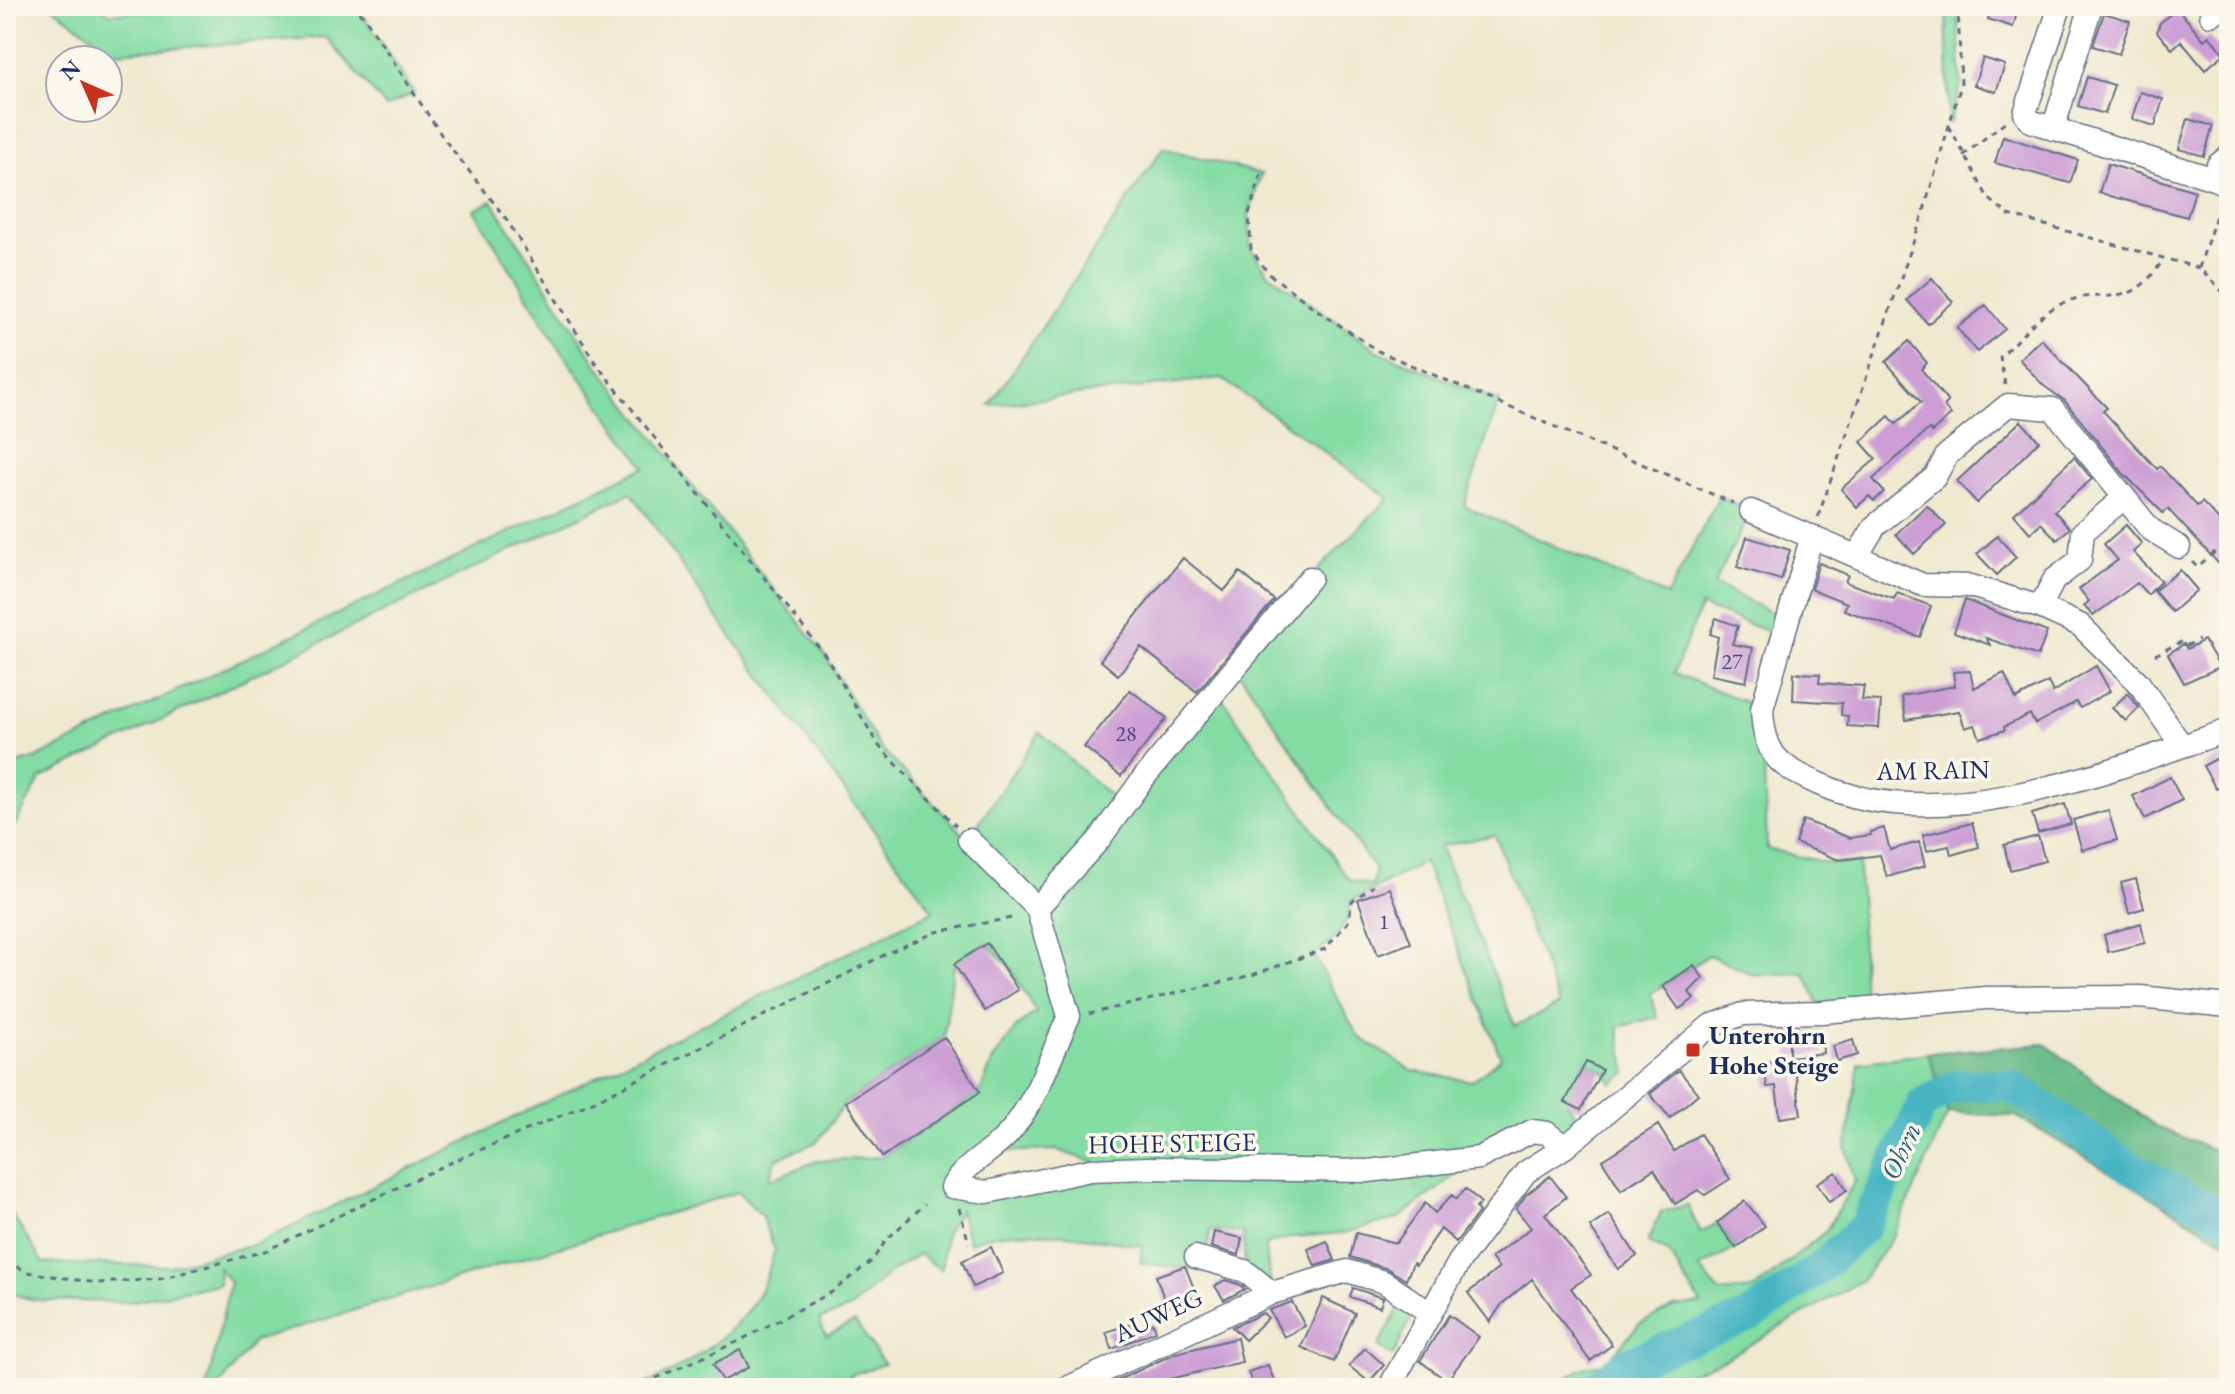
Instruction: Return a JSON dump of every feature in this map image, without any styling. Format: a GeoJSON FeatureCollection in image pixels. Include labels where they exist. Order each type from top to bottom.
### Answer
{"type":"FeatureCollection","features":[{"type":"Feature","properties":{"kind":"street"},"geometry":{"type":"LineString","coordinates":[[2060,6],[2025,113],[2030,121],[2223,184]]}},
{"type":"Feature","properties":{"kind":"street"},"geometry":{"type":"LineString","coordinates":[[2053,129],[2091,6]]}},
{"type":"Feature","properties":{"kind":"street"},"geometry":{"type":"LineString","coordinates":[[2223,184],[2218,165],[2229,156]]}},
{"type":"Feature","properties":{"kind":"street"},"geometry":{"type":"LineString","coordinates":[[1858,554],[1875,526],[1935,477],[1947,455],[2008,405],[2053,409],[2150,529],[2179,547]]}},
{"type":"Feature","properties":{"kind":"street"},"geometry":{"type":"LineString","coordinates":[[2040,607],[2054,580],[2080,560],[2083,532],[2124,498]]}},
{"type":"Feature","properties":{"kind":"street"},"geometry":{"type":"LineString","coordinates":[[1751,511],[1858,554],[1923,585],[1971,586],[2040,607],[2080,625],[2138,682],[2182,746]]}},
{"type":"Feature","properties":{"kind":"street","name":"AM RAIN"},"geometry":{"type":"LineString","coordinates":[[1812,536],[1762,709],[1763,733],[1771,753],[1788,770],[1849,798],[1907,804],[1983,800],[2103,774],[2229,730]]}},
{"type":"Feature","properties":{"kind":"street"},"geometry":{"type":"LineString","coordinates":[[1037,908],[1098,841],[1142,780],[1310,578]]}},
{"type":"Feature","properties":{"kind":"street"},"geometry":{"type":"LineString","coordinates":[[952,1187],[958,1176],[1008,1135],[1032,1102],[1069,1016],[1037,908],[969,840]]}},
{"type":"Feature","properties":{"kind":"street"},"geometry":{"type":"LineString","coordinates":[[1389,1388],[1459,1262],[1507,1193],[1526,1172],[1565,1147],[1710,1026],[1743,1014],[1822,1012],[1986,998],[2139,997],[2229,1006]]}},
{"type":"Feature","properties":{"kind":"street","name":"HOHE STEIGE"},"geometry":{"type":"LineString","coordinates":[[952,1187],[987,1192],[1090,1170],[1368,1171],[1479,1158],[1532,1131],[1547,1133],[1565,1147]]}},
{"type":"Feature","properties":{"kind":"street","name":"AUWEG"},"geometry":{"type":"LineString","coordinates":[[1196,1257],[1245,1271],[1272,1293]]}},
{"type":"Feature","properties":{"kind":"street","name":"AUWEG"},"geometry":{"type":"LineString","coordinates":[[1067,1388],[1272,1293],[1347,1271],[1384,1282],[1430,1313]]}},
{"type":"Feature","properties":{"kind":"path"},"geometry":{"type":"LineString","coordinates":[[100,6],[109,13],[306,10],[317,6]]}},
{"type":"Feature","properties":{"kind":"path"},"geometry":{"type":"LineString","coordinates":[[348,6],[363,15],[444,139],[505,217],[595,362],[825,655],[879,746],[969,840]]}},
{"type":"Feature","properties":{"kind":"path"},"geometry":{"type":"LineString","coordinates":[[1812,536],[1922,217],[1961,85],[1958,6]]}},
{"type":"Feature","properties":{"kind":"path"},"geometry":{"type":"LineString","coordinates":[[1963,156],[2013,115],[2025,113]]}},
{"type":"Feature","properties":{"kind":"path"},"geometry":{"type":"LineString","coordinates":[[1949,126],[1988,198],[2009,215],[2199,268],[2224,293],[2229,306]]}},
{"type":"Feature","properties":{"kind":"path"},"geometry":{"type":"LineString","coordinates":[[1261,174],[1249,214],[1251,249],[1268,273],[1317,310],[1378,351],[1751,511]]}},
{"type":"Feature","properties":{"kind":"path"},"geometry":{"type":"LineString","coordinates":[[2199,268],[2223,184]]}},
{"type":"Feature","properties":{"kind":"path"},"geometry":{"type":"LineString","coordinates":[[2008,405],[2000,357],[2032,327],[2058,305],[2079,298],[2113,299],[2136,290],[2154,275],[2163,260]]}},
{"type":"Feature","properties":{"kind":"path"},"geometry":{"type":"LineString","coordinates":[[2179,547],[2197,567],[2229,540]]}},
{"type":"Feature","properties":{"kind":"path"},"geometry":{"type":"LineString","coordinates":[[2155,655],[2183,641],[2188,645],[2199,639]]}},
{"type":"Feature","properties":{"kind":"path"},"geometry":{"type":"LineString","coordinates":[[1069,1016],[1103,1013],[1171,998],[1252,975],[1325,949],[1348,922],[1352,901],[1373,886]]}},
{"type":"Feature","properties":{"kind":"path"},"geometry":{"type":"LineString","coordinates":[[6,1261],[27,1272],[97,1283],[160,1279],[265,1251],[445,1165],[595,1101],[892,951],[936,932],[1008,921],[1037,908]]}},
{"type":"Feature","properties":{"kind":"path"},"geometry":{"type":"LineString","coordinates":[[952,1187],[969,1243]]}},
{"type":"Feature","properties":{"kind":"path"},"geometry":{"type":"LineString","coordinates":[[634,1388],[737,1342],[832,1292],[872,1261],[887,1239],[925,1204]]}},
{"type":"Feature","properties":{"kind":"path"},"geometry":{"type":"LineString","coordinates":[[1717,1377],[1722,1388]]}},
{"type":"Feature","properties":{"kind":"green space"},"geometry":{"type":"Polygon","coordinates":[[[51,6],[100,6],[109,13],[348,6],[363,15],[414,93],[386,107],[326,37],[124,51],[124,44],[103,44],[51,6]]]}},
{"type":"Feature","properties":{"kind":"green space"},"geometry":{"type":"Polygon","coordinates":[[[1946,6],[1958,6],[1961,85],[1949,125],[1946,6]]]}},
{"type":"Feature","properties":{"kind":"green space"},"geometry":{"type":"Polygon","coordinates":[[[1163,148],[1261,174],[1249,214],[1251,249],[1268,273],[1378,351],[1499,401],[1464,506],[1667,596],[1719,497],[1751,511],[1714,584],[1782,618],[1777,635],[1701,606],[1674,673],[1762,709],[1767,849],[1827,863],[1859,863],[1864,1008],[1822,1012],[1805,973],[1754,975],[1709,955],[1650,994],[1658,1017],[1618,1027],[1627,1073],[1612,1083],[1602,1070],[1586,1062],[1566,1102],[1588,1129],[1565,1147],[1547,1133],[1479,1158],[1399,1218],[1344,1233],[1292,1237],[1265,1245],[1272,1293],[1245,1271],[1243,1233],[1210,1230],[1205,1271],[1140,1263],[1143,1246],[1078,1236],[1009,1233],[969,1243],[960,1210],[946,1232],[941,1270],[919,1254],[888,1274],[851,1308],[819,1320],[826,1336],[855,1322],[884,1364],[850,1375],[860,1388],[634,1388],[669,1373],[723,1337],[760,1291],[775,1250],[761,1215],[738,1192],[254,1341],[218,1388],[207,1388],[230,1282],[218,1267],[219,1284],[129,1302],[34,1300],[6,1292],[6,1205],[43,1263],[169,1266],[259,1243],[933,911],[712,610],[631,492],[41,778],[6,841],[6,767],[34,759],[645,467],[557,345],[474,210],[492,201],[595,362],[825,655],[879,746],[968,839],[1040,732],[1104,791],[1124,804],[1217,691],[1349,880],[1373,886],[1375,870],[1236,668],[1310,578],[1389,498],[1221,378],[990,405],[1163,148]],[[1495,835],[1440,846],[1515,1026],[1559,1005],[1495,835]],[[1424,862],[1352,901],[1339,933],[1328,945],[1313,954],[1358,1036],[1412,1071],[1472,1081],[1501,1058],[1424,862]],[[987,943],[954,965],[944,1037],[846,1102],[817,1142],[776,1159],[769,1180],[817,1161],[882,1157],[980,1092],[992,1062],[1017,1027],[1036,1012],[1009,966],[987,943]],[[1057,1150],[985,1152],[952,1186],[1113,1169],[1057,1150]]]}},
{"type":"Feature","properties":{"kind":"green space"},"geometry":{"type":"Polygon","coordinates":[[[2045,1044],[2157,1127],[2229,1156],[2229,1244],[2016,1116],[1948,1113],[1928,1053],[2045,1044]]]}},
{"type":"Feature","properties":{"kind":"green space"},"geometry":{"type":"Polygon","coordinates":[[[1928,1053],[1948,1113],[1893,1237],[1862,1280],[1725,1359],[1652,1388],[1551,1388],[1583,1368],[1607,1362],[1639,1324],[1674,1307],[1701,1304],[1668,1252],[1648,1242],[1661,1212],[1688,1205],[1700,1233],[1717,1223],[1736,1248],[1700,1268],[1719,1292],[1755,1289],[1826,1231],[1855,1181],[1846,1148],[1859,1063],[1928,1053]]]}},
{"type":"Feature","properties":{"kind":"green space"},"geometry":{"type":"Polygon","coordinates":[[[1404,1299],[1417,1306],[1393,1356],[1378,1347],[1404,1299]]]}},
{"type":"Feature","properties":{"kind":"building"},"geometry":{"type":"Polygon","coordinates":[[[1992,6],[2019,6],[2013,27],[1988,19],[1992,6]]]}},
{"type":"Feature","properties":{"kind":"building"},"geometry":{"type":"Polygon","coordinates":[[[2177,8],[2204,40],[2209,36],[2224,54],[2205,70],[2181,41],[2172,49],[2157,32],[2160,23],[2177,8]]]}},
{"type":"Feature","properties":{"kind":"building"},"geometry":{"type":"Polygon","coordinates":[[[2104,13],[2130,21],[2119,54],[2093,46],[2104,13]]]}},
{"type":"Feature","properties":{"kind":"building"},"geometry":{"type":"Polygon","coordinates":[[[1983,58],[2005,65],[1996,92],[1974,85],[1983,58]]]}},
{"type":"Feature","properties":{"kind":"building"},"geometry":{"type":"Polygon","coordinates":[[[2087,77],[2114,85],[2105,114],[2078,106],[2087,77]]]}},
{"type":"Feature","properties":{"kind":"building"},"geometry":{"type":"Polygon","coordinates":[[[2140,92],[2163,99],[2155,126],[2132,119],[2140,92]]]}},
{"type":"Feature","properties":{"kind":"building"},"geometry":{"type":"Polygon","coordinates":[[[2188,119],[2213,126],[2204,156],[2179,149],[2188,119]]]}},
{"type":"Feature","properties":{"kind":"building"},"geometry":{"type":"Polygon","coordinates":[[[2003,136],[2078,160],[2070,183],[1995,163],[2003,136]]]}},
{"type":"Feature","properties":{"kind":"building"},"geometry":{"type":"Polygon","coordinates":[[[2108,164],[2195,191],[2187,217],[2099,193],[2108,164]]]}},
{"type":"Feature","properties":{"kind":"building"},"geometry":{"type":"Polygon","coordinates":[[[1932,278],[1953,302],[1928,324],[1907,300],[1932,278]]]}},
{"type":"Feature","properties":{"kind":"building"},"geometry":{"type":"Polygon","coordinates":[[[1986,305],[2005,329],[1977,352],[1957,328],[1986,305]]]}},
{"type":"Feature","properties":{"kind":"building"},"geometry":{"type":"Polygon","coordinates":[[[2041,339],[2107,408],[2103,411],[2157,469],[2160,466],[2197,506],[2202,502],[2229,531],[2229,575],[2168,509],[2163,513],[2123,473],[2064,400],[2044,386],[2019,359],[2041,339]]]}},
{"type":"Feature","properties":{"kind":"building"},"geometry":{"type":"Polygon","coordinates":[[[1909,341],[1927,363],[1921,369],[1948,402],[1944,406],[1951,415],[1932,432],[1929,429],[1873,479],[1884,492],[1874,501],[1869,496],[1857,507],[1841,489],[1876,459],[1861,442],[1889,416],[1896,424],[1921,402],[1886,362],[1909,341]]]}},
{"type":"Feature","properties":{"kind":"building"},"geometry":{"type":"Polygon","coordinates":[[[2021,421],[2039,441],[1977,503],[1957,481],[2021,421]]]}},
{"type":"Feature","properties":{"kind":"building"},"geometry":{"type":"Polygon","coordinates":[[[2074,457],[2092,479],[2054,511],[2070,528],[2057,540],[2041,523],[2030,533],[2014,514],[2074,457]]]}},
{"type":"Feature","properties":{"kind":"building"},"geometry":{"type":"Polygon","coordinates":[[[1927,505],[1946,525],[1914,554],[1896,534],[1927,505]]]}},
{"type":"Feature","properties":{"kind":"building"},"geometry":{"type":"Polygon","coordinates":[[[2126,525],[2142,544],[2133,552],[2161,581],[2148,595],[2137,583],[2093,616],[2084,606],[2089,601],[2079,589],[2118,560],[2104,544],[2126,525]]]}},
{"type":"Feature","properties":{"kind":"building"},"geometry":{"type":"Polygon","coordinates":[[[1997,536],[2016,557],[1997,575],[1977,554],[1997,536]]]}},
{"type":"Feature","properties":{"kind":"building"},"geometry":{"type":"Polygon","coordinates":[[[1747,537],[1790,550],[1781,580],[1737,567],[1747,537]]]}},
{"type":"Feature","properties":{"kind":"building"},"geometry":{"type":"Polygon","coordinates":[[[1183,558],[1224,591],[1240,572],[1274,600],[1197,692],[1141,647],[1118,675],[1100,660],[1183,558]]]}},
{"type":"Feature","properties":{"kind":"building"},"geometry":{"type":"Polygon","coordinates":[[[1819,563],[1848,575],[1845,582],[1894,599],[1897,593],[1931,606],[1920,637],[1844,610],[1847,603],[1811,589],[1819,563]]]}},
{"type":"Feature","properties":{"kind":"building"},"geometry":{"type":"Polygon","coordinates":[[[2180,570],[2197,590],[2172,612],[2154,591],[2180,570]]]}},
{"type":"Feature","properties":{"kind":"building"},"geometry":{"type":"Polygon","coordinates":[[[1965,600],[2047,632],[2038,656],[1986,638],[1990,645],[1954,632],[1965,600]]]}},
{"type":"Feature","properties":{"kind":"building"},"geometry":{"type":"Polygon","coordinates":[[[1716,618],[1738,626],[1732,644],[1753,648],[1746,682],[1711,675],[1718,637],[1710,634],[1716,618]]]}},
{"type":"Feature","properties":{"kind":"building"},"geometry":{"type":"Polygon","coordinates":[[[2204,640],[2220,667],[2184,683],[2168,654],[2184,644],[2187,649],[2204,640]]]}},
{"type":"Feature","properties":{"kind":"building"},"geometry":{"type":"Polygon","coordinates":[[[2096,666],[2110,691],[2080,708],[2076,702],[2035,724],[2030,714],[2004,727],[2005,730],[1980,738],[1975,725],[1965,728],[1959,711],[1906,720],[1902,696],[1955,686],[1953,672],[1970,671],[1974,688],[2004,673],[2016,699],[2048,682],[2053,692],[2096,666]]]}},
{"type":"Feature","properties":{"kind":"building"},"geometry":{"type":"Polygon","coordinates":[[[1794,673],[1820,674],[1819,683],[1864,686],[1862,700],[1881,701],[1879,728],[1847,726],[1848,716],[1841,715],[1842,703],[1793,700],[1794,673]]]}},
{"type":"Feature","properties":{"kind":"building"},"geometry":{"type":"Polygon","coordinates":[[[1130,690],[1167,718],[1121,776],[1084,747],[1130,690]]]}},
{"type":"Feature","properties":{"kind":"building"},"geometry":{"type":"Polygon","coordinates":[[[2128,693],[2139,708],[2126,721],[2112,708],[2128,693]]]}},
{"type":"Feature","properties":{"kind":"building"},"geometry":{"type":"Polygon","coordinates":[[[2229,752],[2229,782],[2216,789],[2203,766],[2229,752]]]}},
{"type":"Feature","properties":{"kind":"building"},"geometry":{"type":"Polygon","coordinates":[[[2170,777],[2182,800],[2145,819],[2133,796],[2170,777]]]}},
{"type":"Feature","properties":{"kind":"building"},"geometry":{"type":"Polygon","coordinates":[[[2065,804],[2071,824],[2038,833],[2032,814],[2065,804]]]}},
{"type":"Feature","properties":{"kind":"building"},"geometry":{"type":"Polygon","coordinates":[[[2108,810],[2117,840],[2082,850],[2073,820],[2108,810]]]}},
{"type":"Feature","properties":{"kind":"building"},"geometry":{"type":"Polygon","coordinates":[[[1803,820],[1850,838],[1871,835],[1870,832],[1884,828],[1890,850],[1919,842],[1925,866],[1887,877],[1880,855],[1839,860],[1795,843],[1803,820]]]}},
{"type":"Feature","properties":{"kind":"building"},"geometry":{"type":"Polygon","coordinates":[[[1972,823],[1979,847],[1951,855],[1949,846],[1927,851],[1923,835],[1972,823]]]}},
{"type":"Feature","properties":{"kind":"building"},"geometry":{"type":"Polygon","coordinates":[[[2038,836],[2045,861],[2010,870],[2004,845],[2038,836]]]}},
{"type":"Feature","properties":{"kind":"building"},"geometry":{"type":"Polygon","coordinates":[[[2136,879],[2144,908],[2129,913],[2121,883],[2136,879]]]}},
{"type":"Feature","properties":{"kind":"building"},"geometry":{"type":"Polygon","coordinates":[[[1390,888],[1411,943],[1378,955],[1358,899],[1390,888]]]}},
{"type":"Feature","properties":{"kind":"building"},"geometry":{"type":"Polygon","coordinates":[[[2141,923],[2145,943],[2108,952],[2104,935],[2141,923]]]}},
{"type":"Feature","properties":{"kind":"building"},"geometry":{"type":"Polygon","coordinates":[[[987,943],[1018,990],[985,1011],[954,964],[987,943]]]}},
{"type":"Feature","properties":{"kind":"building"},"geometry":{"type":"Polygon","coordinates":[[[1694,965],[1703,978],[1689,992],[1694,999],[1679,1009],[1663,986],[1694,965]]]}},
{"type":"Feature","properties":{"kind":"building"},"geometry":{"type":"Polygon","coordinates":[[[1789,1031],[1822,1031],[1823,1053],[1789,1057],[1789,1031]]]}},
{"type":"Feature","properties":{"kind":"building"},"geometry":{"type":"Polygon","coordinates":[[[944,1037],[980,1092],[882,1157],[846,1102],[944,1037]]]}},
{"type":"Feature","properties":{"kind":"building"},"geometry":{"type":"Polygon","coordinates":[[[1853,1040],[1857,1055],[1837,1061],[1833,1046],[1853,1040]]]}},
{"type":"Feature","properties":{"kind":"building"},"geometry":{"type":"Polygon","coordinates":[[[1794,1060],[1801,1115],[1780,1118],[1776,1086],[1767,1087],[1764,1063],[1794,1060]]]}},
{"type":"Feature","properties":{"kind":"building"},"geometry":{"type":"Polygon","coordinates":[[[1586,1062],[1602,1070],[1581,1110],[1565,1102],[1586,1062]]]}},
{"type":"Feature","properties":{"kind":"building"},"geometry":{"type":"Polygon","coordinates":[[[1679,1070],[1698,1094],[1670,1118],[1650,1094],[1679,1070]]]}},
{"type":"Feature","properties":{"kind":"building"},"geometry":{"type":"Polygon","coordinates":[[[1658,1125],[1674,1151],[1700,1134],[1730,1179],[1705,1195],[1698,1190],[1675,1204],[1654,1169],[1621,1190],[1602,1160],[1658,1125]]]}},
{"type":"Feature","properties":{"kind":"building"},"geometry":{"type":"Polygon","coordinates":[[[1836,1172],[1847,1190],[1829,1202],[1817,1183],[1836,1172]]]}},
{"type":"Feature","properties":{"kind":"building"},"geometry":{"type":"Polygon","coordinates":[[[1550,1176],[1566,1197],[1545,1214],[1591,1275],[1571,1288],[1612,1345],[1590,1361],[1532,1279],[1502,1304],[1490,1322],[1468,1293],[1499,1268],[1491,1258],[1531,1228],[1516,1209],[1526,1195],[1550,1176]]]}},
{"type":"Feature","properties":{"kind":"building"},"geometry":{"type":"Polygon","coordinates":[[[1466,1189],[1481,1203],[1476,1208],[1479,1212],[1456,1242],[1441,1229],[1416,1265],[1413,1263],[1406,1280],[1388,1269],[1350,1257],[1356,1233],[1396,1243],[1425,1203],[1435,1213],[1452,1195],[1456,1199],[1466,1189]]]}},
{"type":"Feature","properties":{"kind":"building"},"geometry":{"type":"Polygon","coordinates":[[[1745,1201],[1765,1226],[1736,1248],[1717,1223],[1745,1201]]]}},
{"type":"Feature","properties":{"kind":"building"},"geometry":{"type":"Polygon","coordinates":[[[1609,1214],[1637,1256],[1618,1269],[1590,1227],[1609,1214]]]}},
{"type":"Feature","properties":{"kind":"building"},"geometry":{"type":"Polygon","coordinates":[[[1214,1232],[1242,1238],[1239,1255],[1211,1247],[1214,1232]]]}},
{"type":"Feature","properties":{"kind":"building"},"geometry":{"type":"Polygon","coordinates":[[[1327,1241],[1335,1260],[1315,1266],[1308,1249],[1327,1241]]]}},
{"type":"Feature","properties":{"kind":"building"},"geometry":{"type":"Polygon","coordinates":[[[991,1247],[1003,1273],[973,1287],[962,1261],[991,1247]]]}},
{"type":"Feature","properties":{"kind":"building"},"geometry":{"type":"Polygon","coordinates":[[[1185,1266],[1197,1296],[1167,1307],[1156,1276],[1185,1266]]]}},
{"type":"Feature","properties":{"kind":"building"},"geometry":{"type":"Polygon","coordinates":[[[1225,1280],[1245,1289],[1224,1300],[1215,1286],[1225,1280]]]}},
{"type":"Feature","properties":{"kind":"building"},"geometry":{"type":"Polygon","coordinates":[[[1353,1288],[1383,1298],[1380,1307],[1350,1297],[1353,1288]]]}},
{"type":"Feature","properties":{"kind":"building"},"geometry":{"type":"Polygon","coordinates":[[[1323,1298],[1355,1313],[1334,1362],[1301,1347],[1323,1298]]]}},
{"type":"Feature","properties":{"kind":"building"},"geometry":{"type":"Polygon","coordinates":[[[1292,1302],[1305,1326],[1284,1337],[1269,1310],[1292,1302]]]}},
{"type":"Feature","properties":{"kind":"building"},"geometry":{"type":"Polygon","coordinates":[[[1263,1313],[1268,1318],[1245,1340],[1232,1327],[1263,1313]]]}},
{"type":"Feature","properties":{"kind":"building"},"geometry":{"type":"Polygon","coordinates":[[[1449,1315],[1479,1337],[1447,1381],[1420,1361],[1449,1315]]]}},
{"type":"Feature","properties":{"kind":"building"},"geometry":{"type":"Polygon","coordinates":[[[1153,1323],[1156,1331],[1112,1349],[1106,1332],[1131,1324],[1134,1337],[1134,1329],[1153,1323]]]}},
{"type":"Feature","properties":{"kind":"building"},"geometry":{"type":"Polygon","coordinates":[[[1237,1338],[1242,1362],[1170,1379],[1174,1388],[1101,1388],[1176,1353],[1237,1338]]]}},
{"type":"Feature","properties":{"kind":"building"},"geometry":{"type":"Polygon","coordinates":[[[1365,1348],[1384,1365],[1369,1382],[1349,1366],[1365,1348]]]}},
{"type":"Feature","properties":{"kind":"building"},"geometry":{"type":"Polygon","coordinates":[[[740,1350],[749,1367],[723,1381],[713,1364],[740,1350]]]}},
{"type":"Feature","properties":{"kind":"building"},"geometry":{"type":"Polygon","coordinates":[[[1268,1365],[1277,1388],[1254,1388],[1248,1372],[1268,1365]]]}},
{"type":"Feature","properties":{"kind":"waterway","name":"Ohrn"},"geometry":{"type":"LineString","coordinates":[[1595,1388],[1625,1364],[1750,1316],[1820,1268],[1864,1227],[1923,1103],[1958,1085],[2011,1085],[2130,1167],[2229,1219]]}},
{"type":"Feature","properties":{"kind":"place","name":"Unterohrn Hohe Steige"},"geometry":{"type":"Point","coordinates":[1693,1050]}}]}
